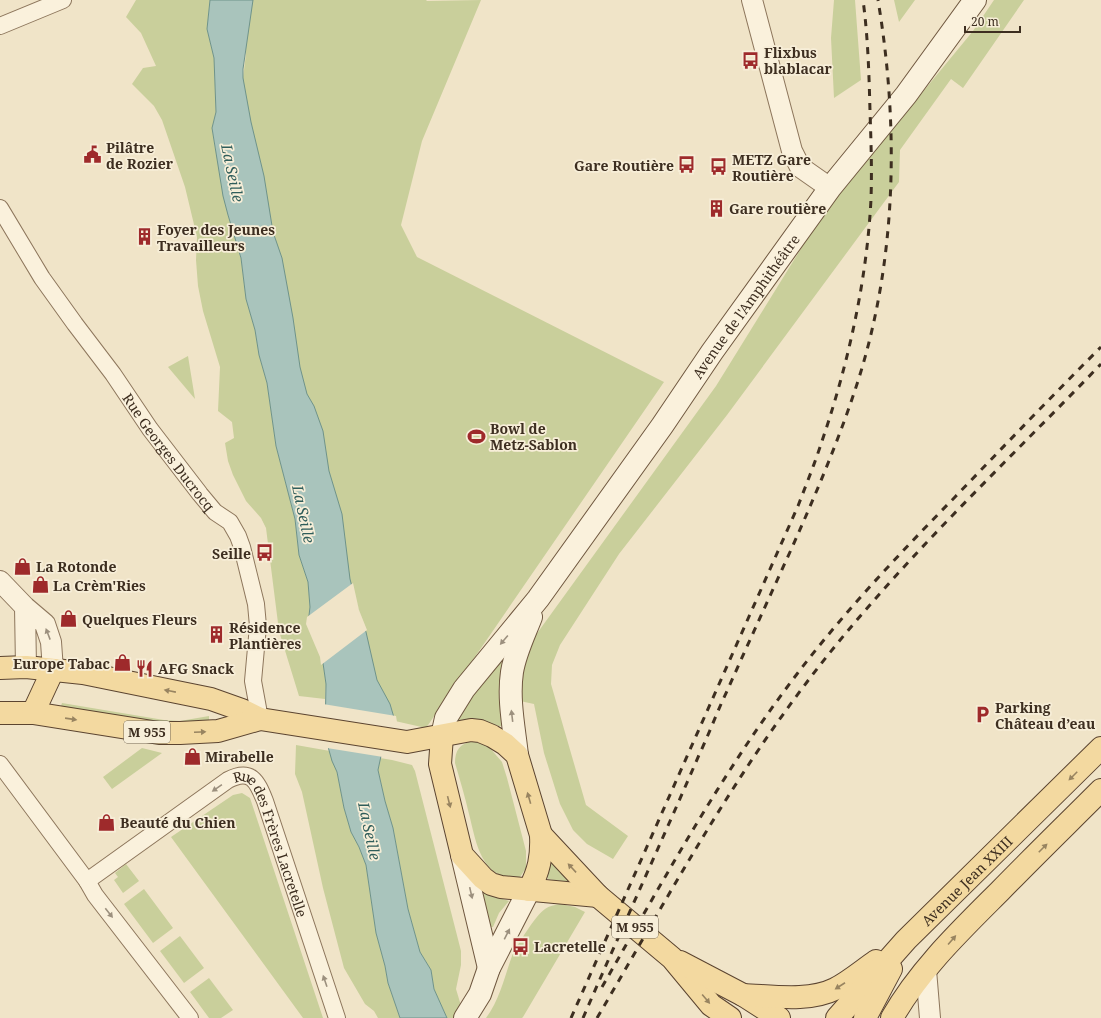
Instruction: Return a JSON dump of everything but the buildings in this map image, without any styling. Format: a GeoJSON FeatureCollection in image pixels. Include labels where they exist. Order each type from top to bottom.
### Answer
{"type":"FeatureCollection","features":[{"type":"Feature","properties":{"kind":"main road","name":"Avenue de l'Amphithéâtre"},"geometry":{"type":"LineString","coordinates":[[442,736],[446,718],[464,689],[538,599],[662,426],[712,352],[830,188],[906,95],[975,0]]}},
{"type":"Feature","properties":{"kind":"main road","name":"Avenue de l'Amphithéâtre"},"geometry":{"type":"LineString","coordinates":[[517,755],[510,700],[512,672],[515,659],[538,599]]}},
{"type":"Feature","properties":{"kind":"main road","name":"M 955"},"geometry":{"type":"LineString","coordinates":[[0,668],[26,667],[83,673],[211,699],[242,710],[260,719],[407,742],[442,736]]}},
{"type":"Feature","properties":{"kind":"main road"},"geometry":{"type":"LineString","coordinates":[[26,667],[33,714]]}},
{"type":"Feature","properties":{"kind":"main road"},"geometry":{"type":"LineString","coordinates":[[33,714],[53,670]]}},
{"type":"Feature","properties":{"kind":"main road","name":"M 955"},"geometry":{"type":"LineString","coordinates":[[0,713],[33,714],[159,733],[218,731],[260,719]]}},
{"type":"Feature","properties":{"kind":"main road"},"geometry":{"type":"LineString","coordinates":[[469,1012],[480,994],[489,968],[536,876],[540,859],[541,835],[517,755],[499,740],[480,731],[470,730],[442,736],[440,764],[489,968]]}},
{"type":"Feature","properties":{"kind":"main road","name":"M 955"},"geometry":{"type":"LineString","coordinates":[[407,742],[440,764]]}},
{"type":"Feature","properties":{"kind":"main road","name":"Avenue Jean XXIII"},"geometry":{"type":"LineString","coordinates":[[837,1018],[906,940],[1101,748]]}},
{"type":"Feature","properties":{"kind":"main road"},"geometry":{"type":"LineString","coordinates":[[892,1018],[898,1007],[926,970],[967,923],[1101,790]]}},
{"type":"Feature","properties":{"kind":"main road","name":"M 955"},"geometry":{"type":"LineString","coordinates":[[541,835],[598,896],[672,958],[711,1005],[730,1018]]}},
{"type":"Feature","properties":{"kind":"main road"},"geometry":{"type":"LineString","coordinates":[[462,855],[483,878],[491,884],[501,887],[598,896]]}},
{"type":"Feature","properties":{"kind":"main road"},"geometry":{"type":"LineString","coordinates":[[744,996],[797,997],[835,989],[906,940]]}},
{"type":"Feature","properties":{"kind":"main road"},"geometry":{"type":"LineString","coordinates":[[866,1018],[906,940]]}},
{"type":"Feature","properties":{"kind":"main road","name":"M 955"},"geometry":{"type":"LineString","coordinates":[[672,958],[744,996],[778,1018]]}},
{"type":"Feature","properties":{"kind":"street"},"geometry":{"type":"LineString","coordinates":[[0,26],[63,0]]}},
{"type":"Feature","properties":{"kind":"street"},"geometry":{"type":"LineString","coordinates":[[752,0],[792,151],[800,168],[830,188]]}},
{"type":"Feature","properties":{"kind":"street","name":"Rue Georges Ducrocq"},"geometry":{"type":"LineString","coordinates":[[0,208],[42,278],[113,374],[150,429],[215,512],[230,522],[238,536],[256,604],[258,626],[253,681],[260,719]]}},
{"type":"Feature","properties":{"kind":"street"},"geometry":{"type":"LineString","coordinates":[[0,581],[25,607],[45,624],[52,642],[53,670]]}},
{"type":"Feature","properties":{"kind":"street"},"geometry":{"type":"LineString","coordinates":[[25,607],[26,667]]}},
{"type":"Feature","properties":{"kind":"street"},"geometry":{"type":"LineString","coordinates":[[0,764],[87,881],[95,895],[190,1018]]}},
{"type":"Feature","properties":{"kind":"street","name":"Rue des Frères Lacretelle"},"geometry":{"type":"LineString","coordinates":[[87,881],[228,780],[242,774],[252,777],[258,785],[265,801],[337,1018]]}},
{"type":"Feature","properties":{"kind":"street"},"geometry":{"type":"LineString","coordinates":[[926,970],[930,1018]]}},
{"type":"Feature","properties":{"kind":"green space"},"geometry":{"type":"Polygon","coordinates":[[[136,0],[210,0],[207,29],[214,58],[216,112],[212,128],[215,147],[228,215],[241,258],[246,299],[255,330],[259,355],[267,383],[276,446],[295,519],[299,555],[308,582],[310,607],[308,624],[322,656],[326,684],[325,699],[299,696],[279,631],[266,528],[261,518],[246,501],[228,461],[225,443],[234,438],[232,422],[218,411],[220,367],[203,311],[198,286],[196,260],[197,237],[185,187],[162,120],[154,106],[132,84],[143,68],[156,66],[141,33],[126,17],[136,0]]]}},
{"type":"Feature","properties":{"kind":"green space"},"geometry":{"type":"Polygon","coordinates":[[[231,0],[481,0],[422,141],[401,225],[417,257],[664,382],[426,728],[360,711],[229,118],[243,78],[246,54],[231,0]]]}},
{"type":"Feature","properties":{"kind":"green space"},"geometry":{"type":"Polygon","coordinates":[[[834,0],[855,0],[861,80],[834,98],[831,38],[834,0]]]}},
{"type":"Feature","properties":{"kind":"green space"},"geometry":{"type":"Polygon","coordinates":[[[894,0],[915,0],[899,22],[894,0]]]}},
{"type":"Feature","properties":{"kind":"green space"},"geometry":{"type":"Polygon","coordinates":[[[994,0],[1024,0],[963,88],[951,79],[900,150],[899,182],[727,415],[619,554],[560,645],[552,665],[551,684],[586,805],[628,836],[613,859],[587,844],[573,830],[560,804],[544,753],[534,704],[520,701],[525,650],[716,386],[823,213],[973,31],[994,0]]]}},
{"type":"Feature","properties":{"kind":"green space"},"geometry":{"type":"Polygon","coordinates":[[[188,356],[195,399],[168,367],[188,356]]]}},
{"type":"Feature","properties":{"kind":"green space"},"geometry":{"type":"Polygon","coordinates":[[[505,646],[506,726],[499,726],[479,720],[459,723],[456,721],[505,646]]]}},
{"type":"Feature","properties":{"kind":"green space"},"geometry":{"type":"Polygon","coordinates":[[[62,703],[164,720],[180,721],[209,716],[209,721],[166,724],[62,707],[62,703]]]}},
{"type":"Feature","properties":{"kind":"green space"},"geometry":{"type":"Polygon","coordinates":[[[472,741],[489,747],[502,762],[526,851],[526,868],[520,877],[497,874],[486,863],[479,850],[455,763],[456,754],[459,748],[472,741]]]}},
{"type":"Feature","properties":{"kind":"green space"},"geometry":{"type":"Polygon","coordinates":[[[296,745],[330,751],[337,772],[344,808],[351,832],[366,865],[376,933],[388,983],[400,1018],[378,1018],[374,1011],[365,1004],[344,968],[323,888],[302,792],[295,774],[296,745]]]}},
{"type":"Feature","properties":{"kind":"green space"},"geometry":{"type":"Polygon","coordinates":[[[142,748],[162,753],[112,789],[103,777],[142,748]]]}},
{"type":"Feature","properties":{"kind":"green space"},"geometry":{"type":"Polygon","coordinates":[[[380,758],[412,765],[415,771],[461,951],[461,965],[456,989],[462,1009],[467,1018],[447,1018],[434,989],[431,970],[420,952],[408,909],[393,828],[378,770],[380,758]]]}},
{"type":"Feature","properties":{"kind":"green space"},"geometry":{"type":"Polygon","coordinates":[[[242,793],[250,798],[323,1018],[303,1018],[171,837],[233,795],[242,793]]]}},
{"type":"Feature","properties":{"kind":"green space"},"geometry":{"type":"Polygon","coordinates":[[[553,859],[584,885],[548,879],[549,861],[553,859]]]}},
{"type":"Feature","properties":{"kind":"green space"},"geometry":{"type":"Polygon","coordinates":[[[126,864],[139,881],[123,893],[114,880],[118,877],[115,873],[126,864]]]}},
{"type":"Feature","properties":{"kind":"green space"},"geometry":{"type":"Polygon","coordinates":[[[478,887],[493,896],[509,901],[499,913],[493,927],[488,927],[478,887]]]}},
{"type":"Feature","properties":{"kind":"green space"},"geometry":{"type":"Polygon","coordinates":[[[144,889],[173,928],[153,943],[124,904],[144,889]]]}},
{"type":"Feature","properties":{"kind":"green space"},"geometry":{"type":"Polygon","coordinates":[[[560,904],[575,907],[585,912],[523,1017],[486,1018],[495,1003],[512,956],[522,938],[541,912],[548,907],[560,904]]]}},
{"type":"Feature","properties":{"kind":"green space"},"geometry":{"type":"Polygon","coordinates":[[[180,936],[204,968],[184,983],[160,951],[180,936]]]}},
{"type":"Feature","properties":{"kind":"green space"},"geometry":{"type":"Polygon","coordinates":[[[209,978],[233,1010],[221,1018],[209,1018],[190,992],[209,978]]]}},
{"type":"Feature","properties":{"kind":"water","name":"La Seille"},"geometry":{"type":"Polygon","coordinates":[[[210,0],[253,0],[243,69],[243,78],[251,122],[264,176],[273,232],[282,258],[300,367],[307,394],[314,406],[323,431],[329,471],[342,514],[350,579],[358,610],[366,632],[377,680],[390,704],[395,721],[384,742],[378,770],[393,828],[408,909],[420,952],[431,970],[434,989],[447,1018],[400,1018],[388,983],[376,933],[366,865],[351,832],[344,808],[337,772],[332,761],[325,736],[326,684],[322,656],[308,624],[310,607],[308,582],[299,555],[295,519],[276,446],[267,383],[259,355],[255,330],[246,299],[241,258],[223,196],[212,128],[216,112],[214,58],[207,29],[210,0]]]}},
{"type":"Feature","properties":{"kind":"pier"},"geometry":{"type":"Polygon","coordinates":[[[353,583],[359,610],[367,630],[321,665],[320,657],[306,624],[307,617],[353,583]]]}},
{"type":"Feature","properties":{"kind":"pier"},"geometry":{"type":"Polygon","coordinates":[[[323,704],[396,716],[397,722],[386,742],[383,757],[327,748],[323,736],[323,704]]]}},
{"type":"Feature","properties":{"kind":"railway"},"geometry":{"type":"LineString","coordinates":[[571,1018],[798,506],[819,449],[840,383],[861,291],[869,230],[871,199],[869,69],[863,0]]}},
{"type":"Feature","properties":{"kind":"railway"},"geometry":{"type":"LineString","coordinates":[[583,1018],[723,699],[790,552],[835,446],[858,381],[871,334],[881,287],[887,240],[890,192],[891,143],[889,95],[885,48],[878,0]]}},
{"type":"Feature","properties":{"kind":"railway"},"geometry":{"type":"LineString","coordinates":[[602,987],[718,788],[743,749],[797,674],[834,628],[893,561],[1101,347]]}},
{"type":"Feature","properties":{"kind":"railway"},"geometry":{"type":"LineString","coordinates":[[597,1018],[723,804],[778,722],[807,682],[876,598],[912,558],[1101,364]]}},
{"type":"Feature","properties":{"kind":"place","name":"Flixbus blablacar"},"geometry":{"type":"Point","coordinates":[751,60]}},
{"type":"Feature","properties":{"kind":"place","name":"Pilâtre de Rozier"},"geometry":{"type":"Point","coordinates":[93,155]}},
{"type":"Feature","properties":{"kind":"place","name":"Gare Routière"},"geometry":{"type":"Point","coordinates":[687,165]}},
{"type":"Feature","properties":{"kind":"place","name":"METZ Gare Routière"},"geometry":{"type":"Point","coordinates":[719,167]}},
{"type":"Feature","properties":{"kind":"place","name":"Gare routière"},"geometry":{"type":"Point","coordinates":[716,208]}},
{"type":"Feature","properties":{"kind":"place","name":"Foyer des Jeunes Travailleurs"},"geometry":{"type":"Point","coordinates":[144,237]}},
{"type":"Feature","properties":{"kind":"place","name":"Bowl de Metz-Sablon"},"geometry":{"type":"Point","coordinates":[477,436]}},
{"type":"Feature","properties":{"kind":"place","name":"Seille"},"geometry":{"type":"Point","coordinates":[264,553]}},
{"type":"Feature","properties":{"kind":"place","name":"La Rotonde"},"geometry":{"type":"Point","coordinates":[23,566]}},
{"type":"Feature","properties":{"kind":"place","name":"La Crèm'Ries"},"geometry":{"type":"Point","coordinates":[40,585]}},
{"type":"Feature","properties":{"kind":"place","name":"Quelques Fleurs"},"geometry":{"type":"Point","coordinates":[69,619]}},
{"type":"Feature","properties":{"kind":"place","name":"Résidence Plantières"},"geometry":{"type":"Point","coordinates":[216,635]}},
{"type":"Feature","properties":{"kind":"place","name":"Europe Tabac"},"geometry":{"type":"Point","coordinates":[123,663]}},
{"type":"Feature","properties":{"kind":"place","name":"AFG Snack"},"geometry":{"type":"Point","coordinates":[145,668]}},
{"type":"Feature","properties":{"kind":"place","name":"Parking Château d’eau"},"geometry":{"type":"Point","coordinates":[982,715]}},
{"type":"Feature","properties":{"kind":"place","name":"Mirabelle"},"geometry":{"type":"Point","coordinates":[192,756]}},
{"type":"Feature","properties":{"kind":"place","name":"Beauté du Chien"},"geometry":{"type":"Point","coordinates":[107,822]}},
{"type":"Feature","properties":{"kind":"place","name":"Lacretelle"},"geometry":{"type":"Point","coordinates":[521,946]}}]}
